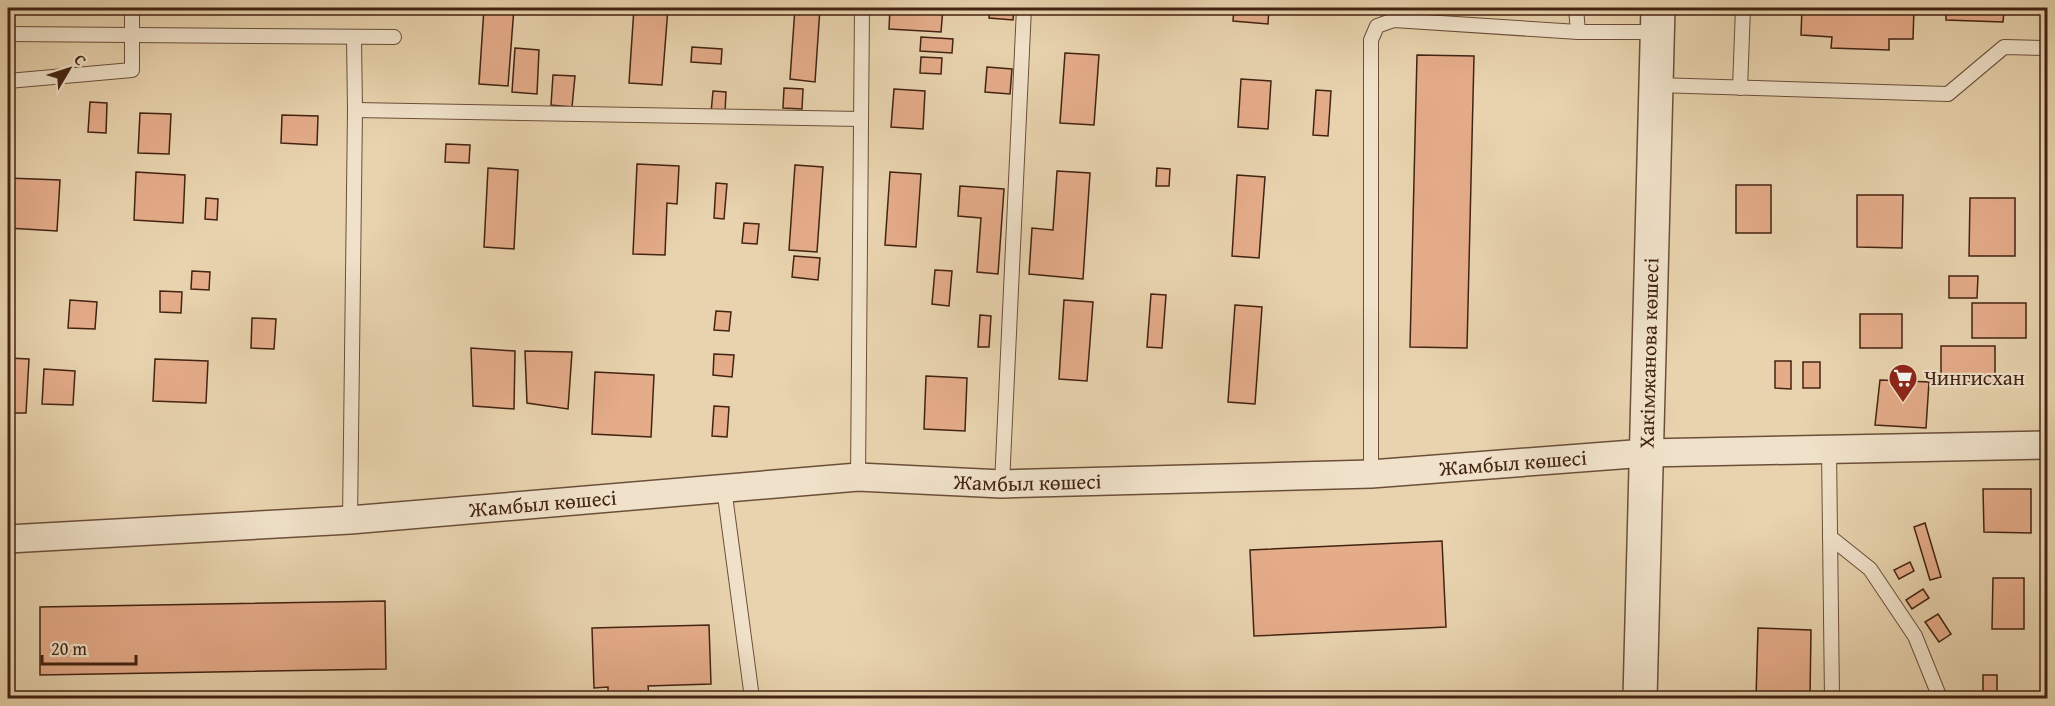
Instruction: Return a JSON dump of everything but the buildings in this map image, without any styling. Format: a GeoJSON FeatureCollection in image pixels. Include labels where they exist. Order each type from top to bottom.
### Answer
{"type":"FeatureCollection","features":[{"type":"Feature","properties":{"kind":"street","name":"Хакімжанова көшесі"},"geometry":{"type":"LineString","coordinates":[[1640,699],[1658,20]]}},
{"type":"Feature","properties":{"kind":"street","name":"Жамбыл көшесі"},"geometry":{"type":"LineString","coordinates":[[8,539],[350,520],[858,477],[1002,484],[1371,474],[1646,453],[2048,445]]}},
{"type":"Feature","properties":{"kind":"lane"},"geometry":{"type":"LineString","coordinates":[[8,81],[132,70],[132,8]]}},
{"type":"Feature","properties":{"kind":"lane"},"geometry":{"type":"LineString","coordinates":[[858,477],[862,8]]}},
{"type":"Feature","properties":{"kind":"lane"},"geometry":{"type":"LineString","coordinates":[[1002,484],[1024,8]]}},
{"type":"Feature","properties":{"kind":"lane"},"geometry":{"type":"LineString","coordinates":[[1576,8],[1578,32]]}},
{"type":"Feature","properties":{"kind":"lane"},"geometry":{"type":"LineString","coordinates":[[1740,88],[1743,8]]}},
{"type":"Feature","properties":{"kind":"lane"},"geometry":{"type":"LineString","coordinates":[[1371,474],[1371,40],[1377,26],[1394,20],[1578,32],[1658,20]]}},
{"type":"Feature","properties":{"kind":"lane"},"geometry":{"type":"LineString","coordinates":[[8,34],[394,37]]}},
{"type":"Feature","properties":{"kind":"lane"},"geometry":{"type":"LineString","coordinates":[[350,520],[354,37]]}},
{"type":"Feature","properties":{"kind":"lane"},"geometry":{"type":"LineString","coordinates":[[1656,85],[1948,94],[2004,47],[2048,48]]}},
{"type":"Feature","properties":{"kind":"lane"},"geometry":{"type":"LineString","coordinates":[[355,110],[861,119]]}},
{"type":"Feature","properties":{"kind":"lane"},"geometry":{"type":"LineString","coordinates":[[1829,449],[1832,699]]}},
{"type":"Feature","properties":{"kind":"lane"},"geometry":{"type":"LineString","coordinates":[[724,488],[752,699]]}},
{"type":"Feature","properties":{"kind":"lane"},"geometry":{"type":"LineString","coordinates":[[1830,537],[1870,569],[1915,636],[1940,699]]}},
{"type":"Feature","properties":{"kind":"place","name":"Чингисхан"},"geometry":{"type":"Point","coordinates":[1903,404]}}]}
